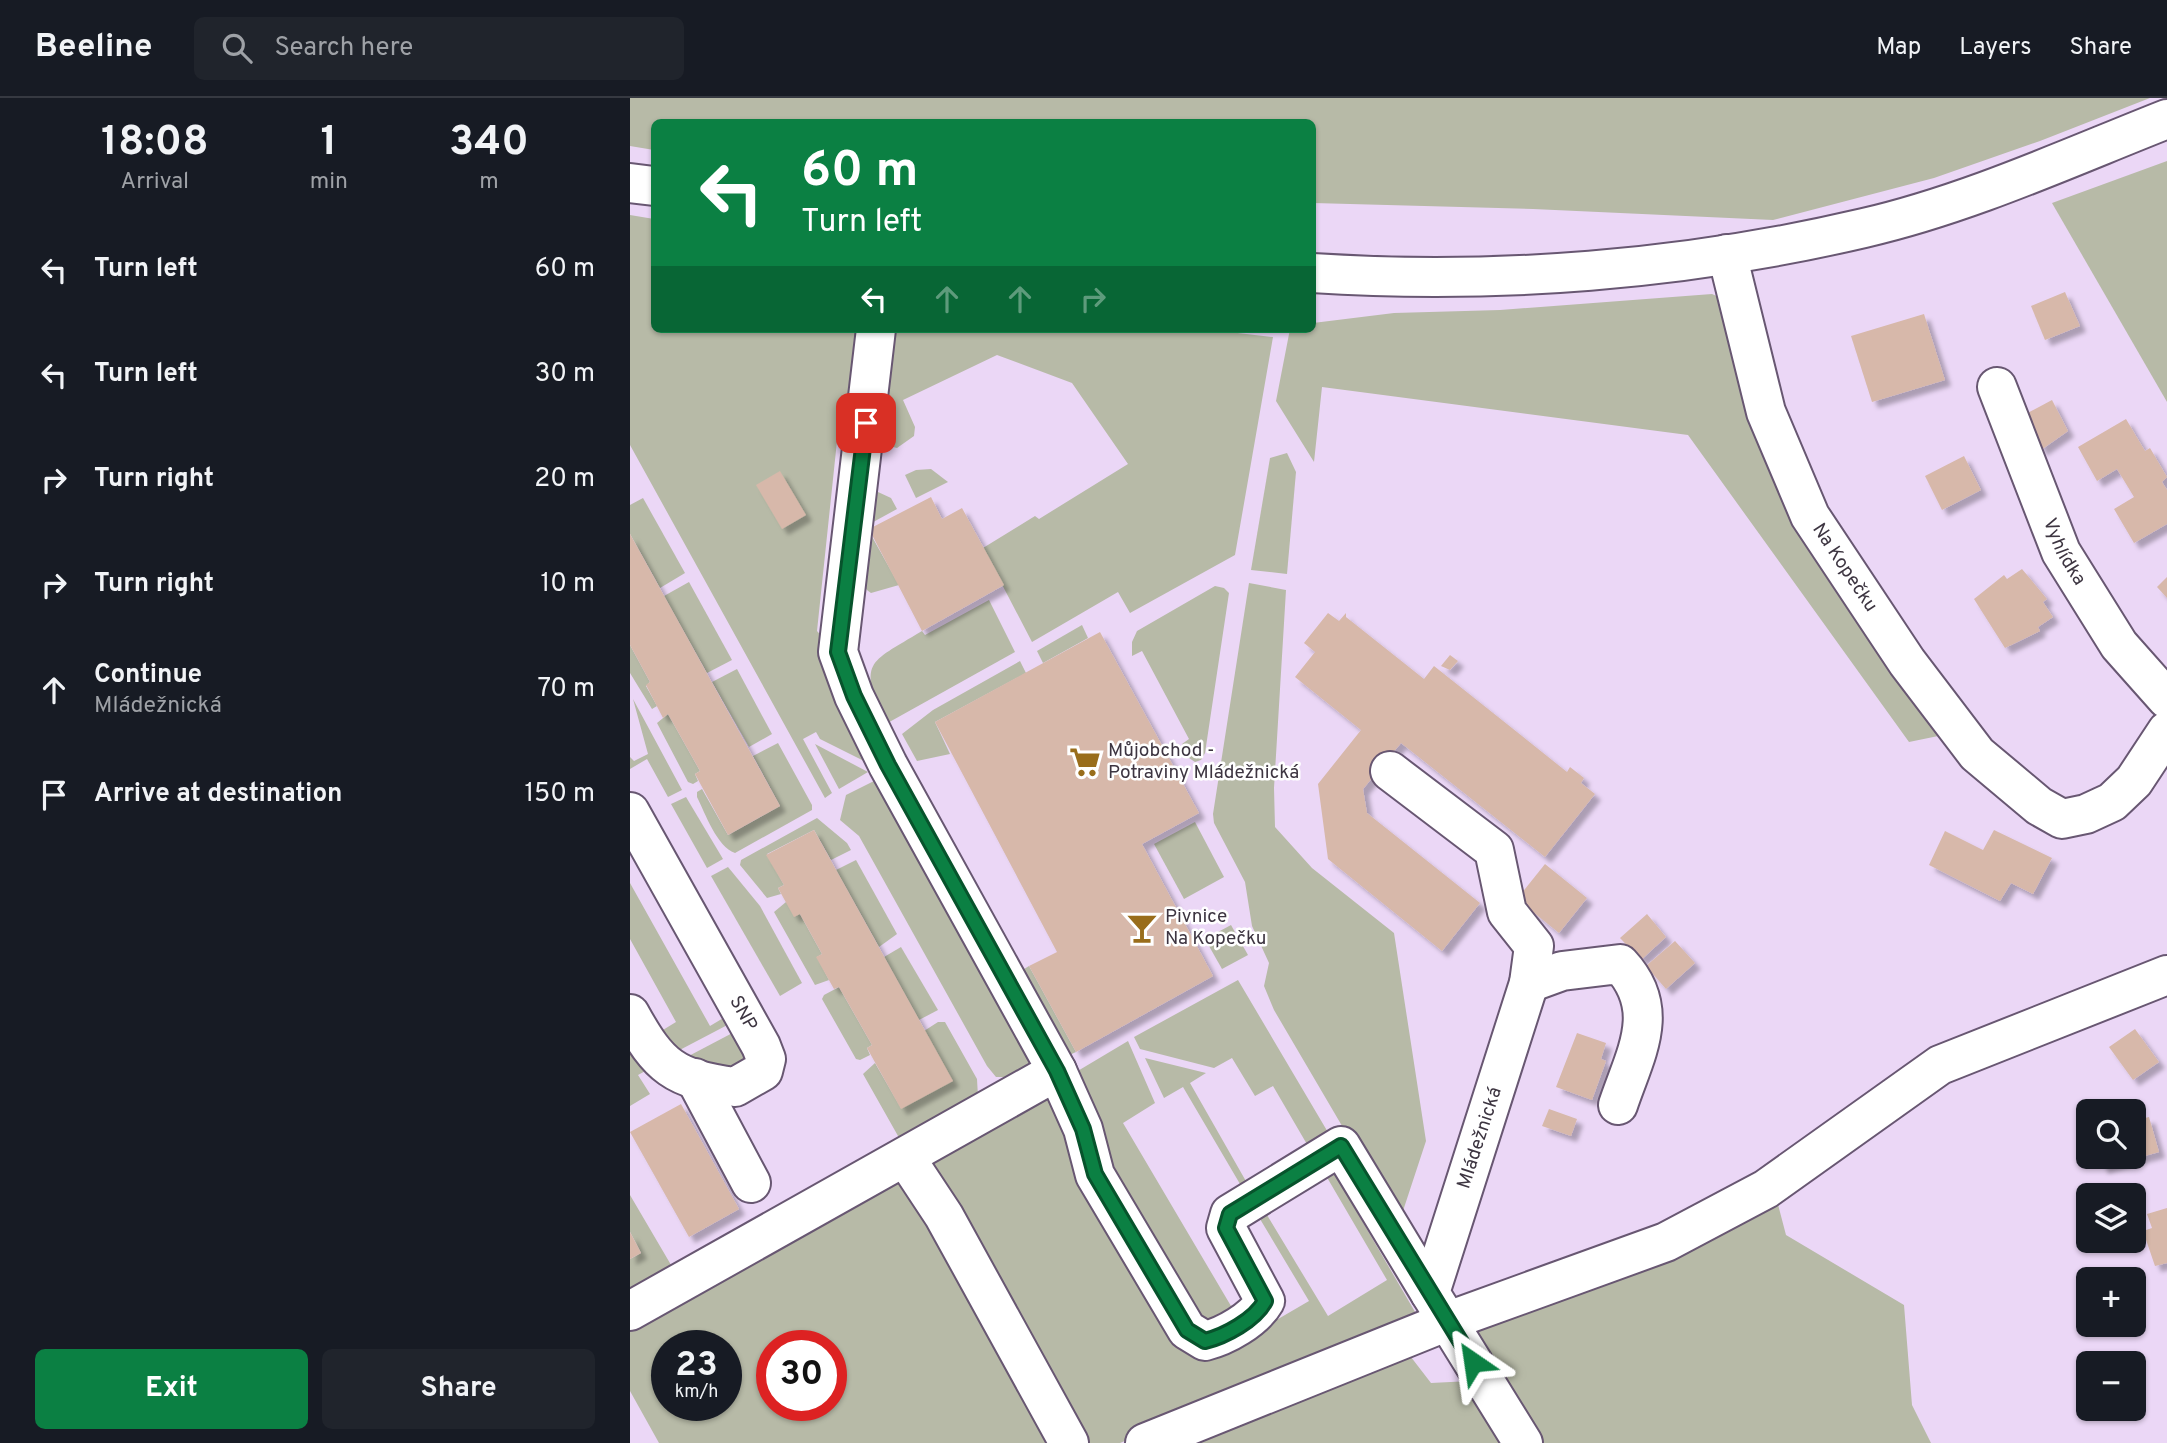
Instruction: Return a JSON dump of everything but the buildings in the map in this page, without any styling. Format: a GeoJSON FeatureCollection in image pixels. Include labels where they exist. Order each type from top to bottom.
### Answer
{"type":"FeatureCollection","features":[{"type":"Feature","properties":{"kind":"street"},"geometry":{"type":"LineString","coordinates":[[1316,273],[1373,277],[1544,273],[1633,267],[1727,254],[1865,228],[1986,190],[2167,119]]}},
{"type":"Feature","properties":{"kind":"street"},"geometry":{"type":"LineString","coordinates":[[630,183],[651,186]]}},
{"type":"Feature","properties":{"kind":"street","name":"Na Kopečku"},"geometry":{"type":"LineString","coordinates":[[1727,254],[1766,412],[1810,516],[1906,662],[1977,754],[2039,806],[2062,819],[2086,814],[2112,802],[2134,781],[2167,731]]}},
{"type":"Feature","properties":{"kind":"street"},"geometry":{"type":"LineString","coordinates":[[876,333],[838,652],[854,696],[888,765],[1057,1071],[1083,1129],[1095,1174],[1187,1330],[1205,1341],[1216,1338],[1259,1312],[1265,1301],[1226,1228],[1230,1214],[1341,1146],[1523,1443]]}},
{"type":"Feature","properties":{"kind":"street","name":"Vyhlídka"},"geometry":{"type":"LineString","coordinates":[[1997,387],[2061,552],[2119,645],[2167,699]]}},
{"type":"Feature","properties":{"kind":"street","name":"Mládežnická"},"geometry":{"type":"LineString","coordinates":[[1390,771],[1494,850],[1507,912],[1534,946],[1529,983],[1439,1307]]}},
{"type":"Feature","properties":{"kind":"street","name":"SNP"},"geometry":{"type":"LineString","coordinates":[[630,812],[766,1059],[762,1070],[735,1087],[695,1078],[666,1065],[651,1052],[630,1014]]}},
{"type":"Feature","properties":{"kind":"street"},"geometry":{"type":"LineString","coordinates":[[1529,983],[1562,971],[1620,964],[1628,972],[1639,993],[1645,1021],[1618,1105]]}},
{"type":"Feature","properties":{"kind":"street"},"geometry":{"type":"LineString","coordinates":[[1145,1443],[1439,1307],[1667,1242],[1766,1189],[1940,1065],[2167,975]]}},
{"type":"Feature","properties":{"kind":"street"},"geometry":{"type":"LineString","coordinates":[[630,1311],[1057,1071]]}},
{"type":"Feature","properties":{"kind":"street"},"geometry":{"type":"LineString","coordinates":[[695,1078],[751,1183]]}},
{"type":"Feature","properties":{"kind":"street"},"geometry":{"type":"LineString","coordinates":[[905,1157],[944,1216],[1069,1443]]}},
{"type":"Feature","properties":{"kind":"green space"},"geometry":{"type":"Polygon","coordinates":[[[630,98],[2150,98],[2040,141],[1934,178],[1773,220],[1533,209],[1316,203],[1316,119],[651,119],[651,150],[630,146],[630,98]]]}},
{"type":"Feature","properties":{"kind":"green space"},"geometry":{"type":"Polygon","coordinates":[[[2167,161],[2167,402],[2052,203],[2167,161]]]}},
{"type":"Feature","properties":{"kind":"green space"},"geometry":{"type":"Polygon","coordinates":[[[630,215],[651,218],[651,333],[860,333],[851,415],[839,422],[817,631],[827,642],[870,764],[820,739],[816,732],[803,739],[832,793],[825,798],[630,445],[630,215]]]}},
{"type":"Feature","properties":{"kind":"green space"},"geometry":{"type":"Polygon","coordinates":[[[1712,294],[1721,298],[1748,400],[1948,734],[1909,742],[1688,435],[1322,387],[1314,462],[1276,401],[1289,333],[1316,333],[1316,323],[1394,313],[1500,310],[1712,294]]]}},
{"type":"Feature","properties":{"kind":"green space"},"geometry":{"type":"Polygon","coordinates":[[[887,333],[1238,333],[1273,337],[1235,555],[1130,613],[1118,592],[1032,642],[983,548],[1035,516],[1039,519],[1128,464],[1072,383],[997,355],[903,400],[915,427],[914,436],[897,448],[882,444],[878,437],[887,333]]]}},
{"type":"Feature","properties":{"kind":"green space"},"geometry":{"type":"Polygon","coordinates":[[[1287,453],[1296,472],[1287,574],[1251,570],[1270,458],[1287,453]]]}},
{"type":"Feature","properties":{"kind":"green space"},"geometry":{"type":"Polygon","coordinates":[[[931,469],[948,482],[916,498],[905,475],[916,470],[931,469]]]}},
{"type":"Feature","properties":{"kind":"green space"},"geometry":{"type":"Polygon","coordinates":[[[878,492],[891,498],[897,509],[866,526],[899,585],[871,593],[859,576],[858,551],[867,504],[872,495],[878,492]]]}},
{"type":"Feature","properties":{"kind":"green space"},"geometry":{"type":"Polygon","coordinates":[[[643,498],[685,573],[660,588],[630,534],[630,505],[643,498]]]}},
{"type":"Feature","properties":{"kind":"green space"},"geometry":{"type":"Polygon","coordinates":[[[689,582],[732,660],[707,673],[664,596],[689,582]]]}},
{"type":"Feature","properties":{"kind":"green space"},"geometry":{"type":"Polygon","coordinates":[[[1249,583],[1286,590],[1274,788],[1275,827],[1312,868],[1394,933],[1426,1141],[1399,1223],[1274,1010],[1264,986],[1269,963],[1252,926],[1245,882],[1214,823],[1213,814],[1249,583]]]}},
{"type":"Feature","properties":{"kind":"green space"},"geometry":{"type":"Polygon","coordinates":[[[1215,586],[1224,588],[1229,593],[1205,753],[1201,760],[1195,762],[1189,758],[1182,744],[1189,739],[1142,651],[1132,656],[1132,642],[1137,631],[1215,586]]]}},
{"type":"Feature","properties":{"kind":"green space"},"geometry":{"type":"Polygon","coordinates":[[[989,600],[1015,652],[884,725],[872,688],[873,666],[889,651],[922,631],[925,635],[989,600]]]}},
{"type":"Feature","properties":{"kind":"green space"},"geometry":{"type":"Polygon","coordinates":[[[1082,625],[1088,638],[1043,663],[1037,651],[1082,625]]]}},
{"type":"Feature","properties":{"kind":"green space"},"geometry":{"type":"Polygon","coordinates":[[[630,645],[650,682],[646,686],[657,706],[652,709],[630,673],[630,645]]]}},
{"type":"Feature","properties":{"kind":"green space"},"geometry":{"type":"Polygon","coordinates":[[[1020,661],[1026,673],[935,722],[950,754],[917,761],[902,734],[933,710],[1020,661]]]}},
{"type":"Feature","properties":{"kind":"green space"},"geometry":{"type":"Polygon","coordinates":[[[737,669],[772,734],[749,747],[712,682],[737,669]]]}},
{"type":"Feature","properties":{"kind":"green space"},"geometry":{"type":"Polygon","coordinates":[[[633,699],[682,790],[668,797],[647,759],[630,769],[630,757],[634,761],[648,754],[633,699]]]}},
{"type":"Feature","properties":{"kind":"green space"},"geometry":{"type":"Polygon","coordinates":[[[668,714],[700,771],[695,774],[698,781],[693,784],[688,782],[657,723],[668,714]]]}},
{"type":"Feature","properties":{"kind":"green space"},"geometry":{"type":"Polygon","coordinates":[[[778,743],[812,805],[812,810],[735,853],[717,837],[697,792],[702,789],[728,835],[780,806],[753,756],[778,743]]]}},
{"type":"Feature","properties":{"kind":"green space"},"geometry":{"type":"Polygon","coordinates":[[[815,744],[868,772],[839,789],[815,744]]]}},
{"type":"Feature","properties":{"kind":"green space"},"geometry":{"type":"Polygon","coordinates":[[[878,779],[1039,1068],[1023,1077],[996,1077],[987,1066],[859,836],[840,820],[846,795],[878,779]]]}},
{"type":"Feature","properties":{"kind":"green space"},"geometry":{"type":"Polygon","coordinates":[[[686,797],[723,859],[707,868],[671,804],[686,797]]]}},
{"type":"Feature","properties":{"kind":"green space"},"geometry":{"type":"Polygon","coordinates":[[[817,818],[847,843],[851,850],[831,860],[814,830],[767,854],[784,885],[778,888],[781,894],[767,898],[740,865],[741,860],[817,818]]]}},
{"type":"Feature","properties":{"kind":"green space"},"geometry":{"type":"Polygon","coordinates":[[[1195,822],[1224,877],[1184,899],[1154,844],[1195,822]]]}},
{"type":"Feature","properties":{"kind":"green space"},"geometry":{"type":"Polygon","coordinates":[[[856,860],[897,934],[879,947],[836,870],[856,860]]]}},
{"type":"Feature","properties":{"kind":"green space"},"geometry":{"type":"Polygon","coordinates":[[[728,867],[760,906],[802,983],[780,996],[711,876],[728,867]]]}},
{"type":"Feature","properties":{"kind":"green space"},"geometry":{"type":"Polygon","coordinates":[[[630,883],[710,1026],[730,1014],[735,1021],[674,1053],[658,1033],[676,1022],[630,939],[630,883]]]}},
{"type":"Feature","properties":{"kind":"green space"},"geometry":{"type":"Polygon","coordinates":[[[786,902],[800,914],[822,954],[817,957],[829,980],[815,985],[774,912],[786,902]]]}},
{"type":"Feature","properties":{"kind":"green space"},"geometry":{"type":"Polygon","coordinates":[[[1231,925],[1248,955],[1222,969],[1205,939],[1231,925]]]}},
{"type":"Feature","properties":{"kind":"green space"},"geometry":{"type":"Polygon","coordinates":[[[901,947],[938,1010],[919,1020],[884,957],[901,947]]]}},
{"type":"Feature","properties":{"kind":"green space"},"geometry":{"type":"Polygon","coordinates":[[[1029,966],[1076,1052],[1063,1058],[1021,971],[1029,966]]]}},
{"type":"Feature","properties":{"kind":"green space"},"geometry":{"type":"Polygon","coordinates":[[[1238,980],[1329,1134],[1308,1146],[1273,1086],[1255,1096],[1232,1058],[1214,1068],[1140,1049],[1134,1037],[1238,980]]]}},
{"type":"Feature","properties":{"kind":"green space"},"geometry":{"type":"Polygon","coordinates":[[[839,987],[872,1045],[867,1048],[870,1055],[860,1060],[856,1059],[822,999],[824,995],[839,987]]]}},
{"type":"Feature","properties":{"kind":"green space"},"geometry":{"type":"Polygon","coordinates":[[[938,1022],[945,1022],[977,1079],[978,1097],[902,1143],[863,1074],[875,1063],[901,1108],[924,1031],[938,1022]]]}},
{"type":"Feature","properties":{"kind":"green space"},"geometry":{"type":"Polygon","coordinates":[[[740,1029],[746,1060],[732,1074],[683,1059],[740,1029]]]}},
{"type":"Feature","properties":{"kind":"green space"},"geometry":{"type":"Polygon","coordinates":[[[1128,1041],[1155,1103],[1123,1123],[1231,1306],[1246,1298],[1251,1300],[1209,1320],[1198,1316],[1112,1175],[1071,1075],[1128,1041]]]}},
{"type":"Feature","properties":{"kind":"green space"},"geometry":{"type":"Polygon","coordinates":[[[630,1050],[649,1069],[638,1075],[650,1094],[630,1106],[630,1050]]]}},
{"type":"Feature","properties":{"kind":"green space"},"geometry":{"type":"Polygon","coordinates":[[[1145,1058],[1206,1073],[1190,1083],[1247,1183],[1240,1184],[1183,1087],[1164,1098],[1145,1058]]]}},
{"type":"Feature","properties":{"kind":"green space"},"geometry":{"type":"Polygon","coordinates":[[[1048,1091],[1136,1274],[1181,1349],[1189,1355],[1216,1355],[1309,1301],[1257,1214],[1264,1210],[1328,1316],[1387,1280],[1325,1174],[1333,1171],[1418,1317],[1120,1443],[1079,1443],[929,1168],[934,1152],[1048,1091]]]}},
{"type":"Feature","properties":{"kind":"green space"},"geometry":{"type":"Polygon","coordinates":[[[906,1178],[1057,1443],[659,1443],[630,1391],[630,1323],[886,1179],[906,1178]]]}},
{"type":"Feature","properties":{"kind":"green space"},"geometry":{"type":"Polygon","coordinates":[[[1775,1193],[1786,1235],[1904,1305],[1912,1405],[1931,1443],[1539,1443],[1470,1330],[1775,1193]]]}},
{"type":"Feature","properties":{"kind":"green space"},"geometry":{"type":"Polygon","coordinates":[[[630,1195],[674,1270],[630,1300],[630,1259],[641,1253],[630,1232],[630,1195]]]}},
{"type":"Feature","properties":{"kind":"green space"},"geometry":{"type":"Polygon","coordinates":[[[1404,1348],[1431,1383],[1470,1381],[1508,1443],[1175,1443],[1404,1348]]]}},
{"type":"Feature","properties":{"kind":"place","name":"Můjobchod - Potraviny Mládežnická"},"geometry":{"type":"Point","coordinates":[1085,762]}},
{"type":"Feature","properties":{"kind":"place","name":"Pivnice Na Kopečku"},"geometry":{"type":"Point","coordinates":[1142,928]}},
{"type":"Feature","properties":{"kind":"route"},"geometry":{"type":"LineString","coordinates":[[866,423],[838,652],[854,696],[888,765],[1057,1071],[1083,1129],[1095,1174],[1187,1330],[1195,1338],[1205,1341],[1216,1338],[1259,1312],[1265,1301],[1226,1228],[1230,1214],[1341,1146],[1473,1362]]}}]}
